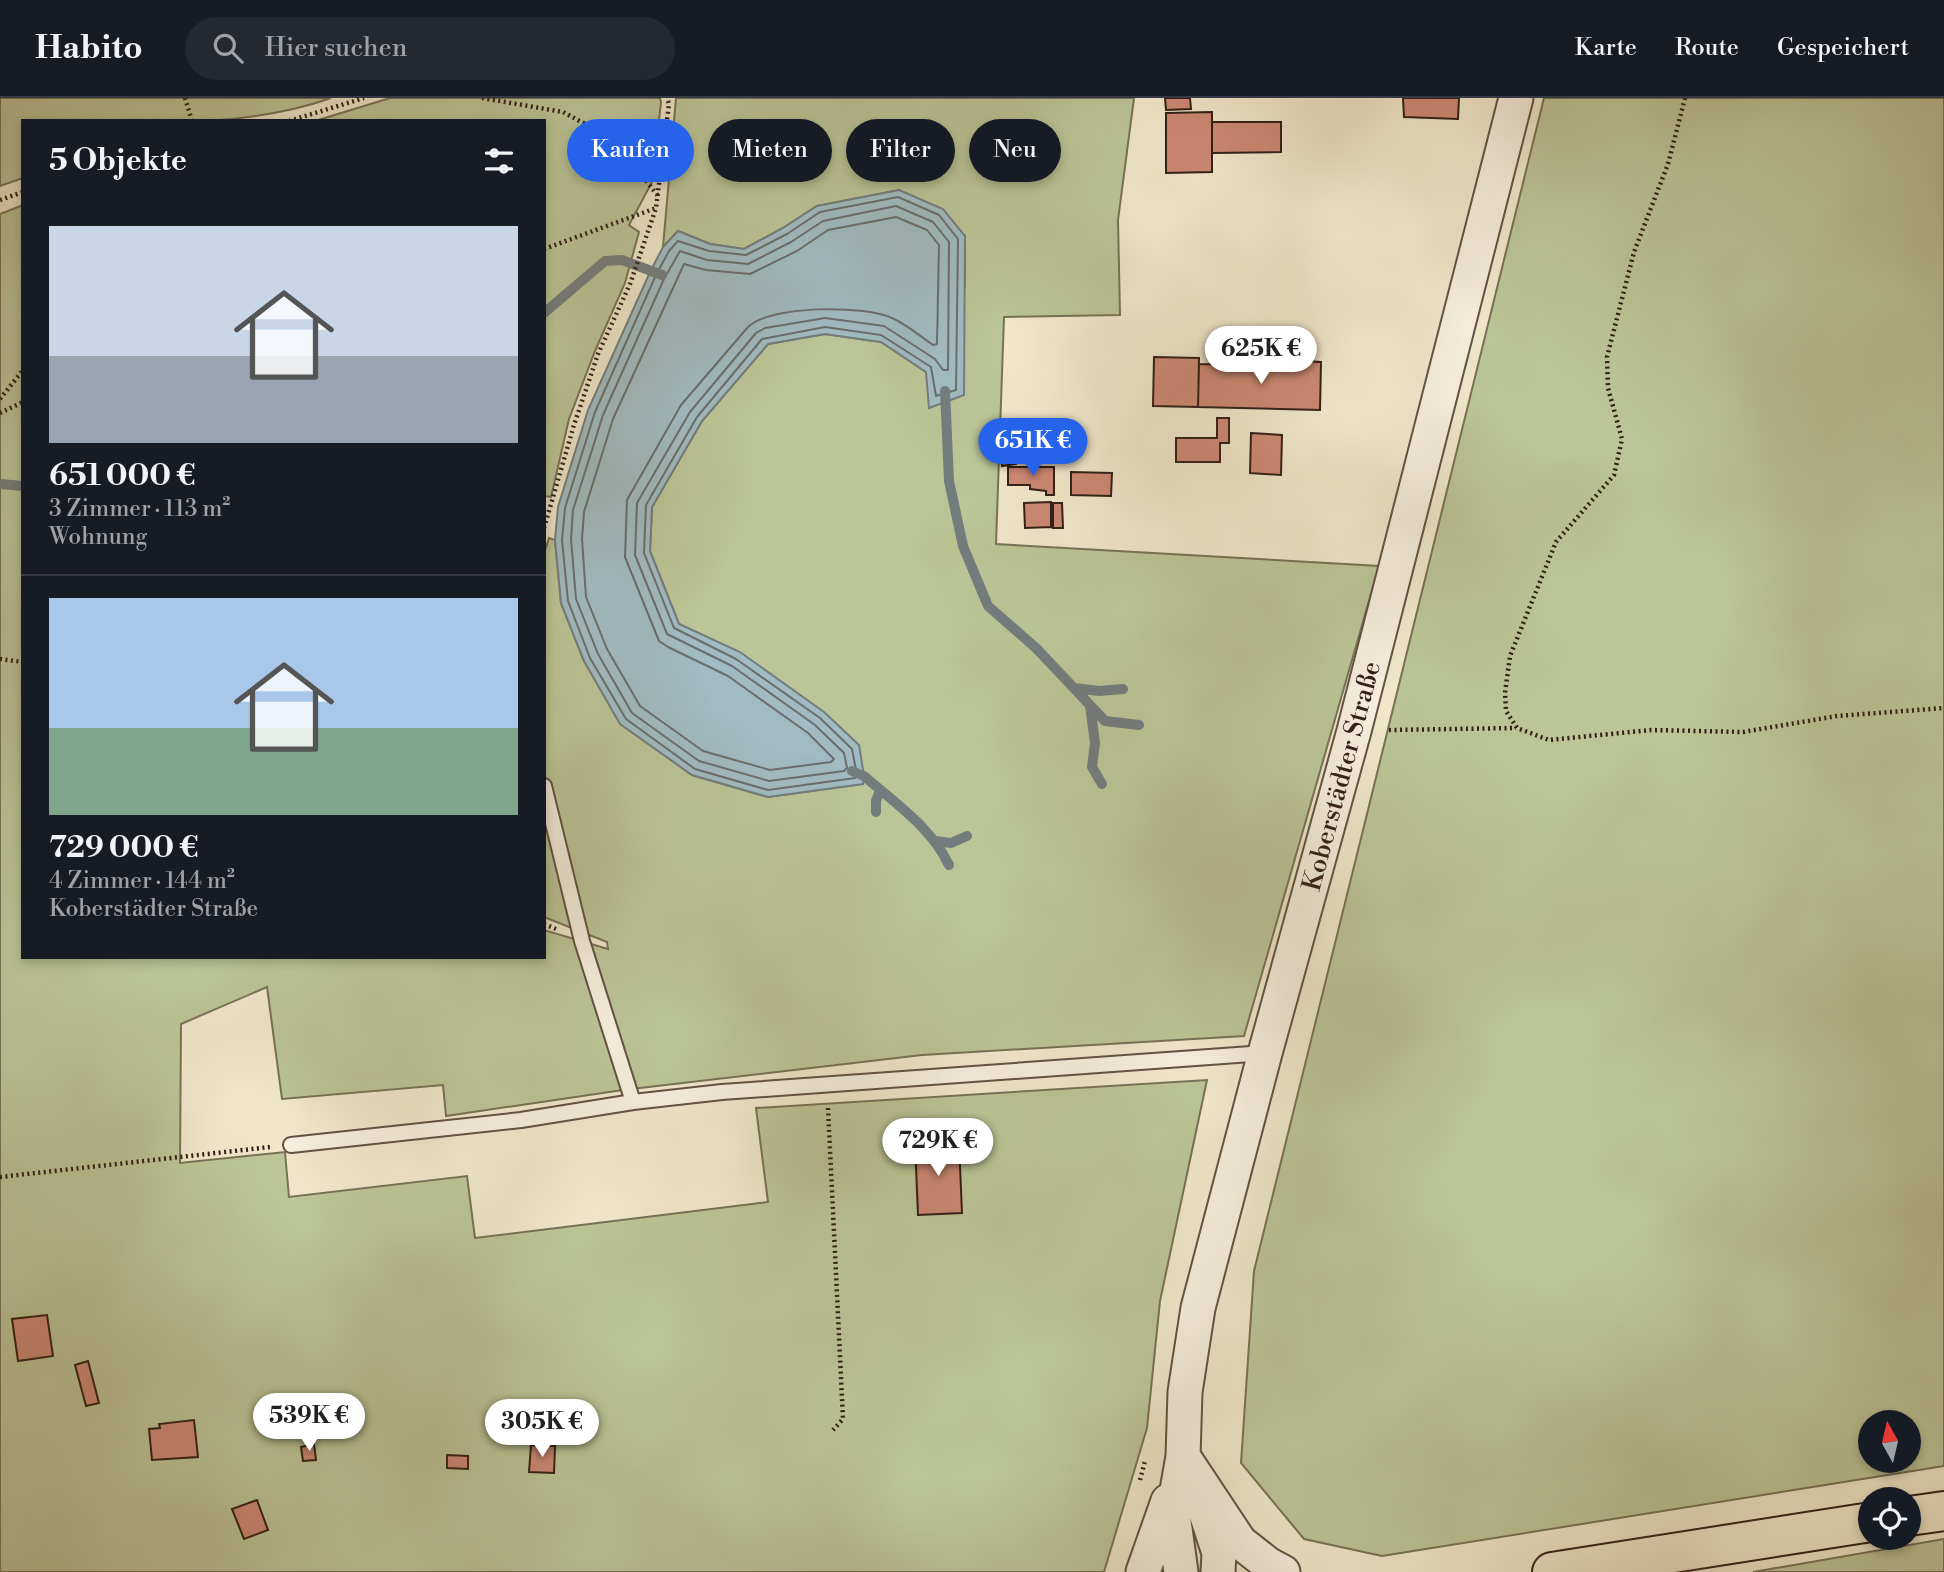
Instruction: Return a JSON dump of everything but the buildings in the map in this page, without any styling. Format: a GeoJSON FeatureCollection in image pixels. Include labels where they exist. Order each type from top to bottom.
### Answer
{"type":"FeatureCollection","features":[{"type":"Feature","properties":{"kind":"main road"},"geometry":{"type":"LineString","coordinates":[[1921,1514],[1944,1511]]}},
{"type":"Feature","properties":{"kind":"main road"},"geometry":{"type":"LineString","coordinates":[[1552,1572],[1858,1524]]}},
{"type":"Feature","properties":{"kind":"street","name":"Koberstädter Straße"},"geometry":{"type":"LineString","coordinates":[[1183,1456],[1185,1392],[1198,1308],[1354,731],[1516,98]]}},
{"type":"Feature","properties":{"kind":"street"},"geometry":{"type":"LineString","coordinates":[[1143,1572],[1183,1456]]}},
{"type":"Feature","properties":{"kind":"street"},"geometry":{"type":"LineString","coordinates":[[1181,1572],[1173,1514],[1183,1456]]}},
{"type":"Feature","properties":{"kind":"street"},"geometry":{"type":"LineString","coordinates":[[1183,1456],[1219,1553],[1218,1572]]}},
{"type":"Feature","properties":{"kind":"street"},"geometry":{"type":"LineString","coordinates":[[1183,1456],[1240,1542],[1283,1572]]}},
{"type":"Feature","properties":{"kind":"lane"},"geometry":{"type":"LineString","coordinates":[[546,794],[582,941],[633,1102]]}},
{"type":"Feature","properties":{"kind":"lane"},"geometry":{"type":"LineString","coordinates":[[291,1145],[521,1120],[633,1102],[827,1083],[1265,1053]]}},
{"type":"Feature","properties":{"kind":"path"},"geometry":{"type":"LineString","coordinates":[[185,98],[191,119]]}},
{"type":"Feature","properties":{"kind":"path"},"geometry":{"type":"LineString","coordinates":[[296,119],[364,98]]}},
{"type":"Feature","properties":{"kind":"path"},"geometry":{"type":"LineString","coordinates":[[482,98],[563,112],[615,140],[658,196]]}},
{"type":"Feature","properties":{"kind":"path"},"geometry":{"type":"LineString","coordinates":[[546,521],[598,354],[630,284],[656,208],[669,104],[667,98]]}},
{"type":"Feature","properties":{"kind":"path"},"geometry":{"type":"LineString","coordinates":[[1517,728],[1506,711],[1505,692],[1510,656],[1522,623],[1556,542],[1614,475],[1622,439],[1608,388],[1606,357],[1634,252],[1668,163],[1685,98]]}},
{"type":"Feature","properties":{"kind":"path"},"geometry":{"type":"LineString","coordinates":[[0,200],[21,193]]}},
{"type":"Feature","properties":{"kind":"path"},"geometry":{"type":"LineString","coordinates":[[546,249],[656,208]]}},
{"type":"Feature","properties":{"kind":"path"},"geometry":{"type":"LineString","coordinates":[[0,399],[21,373]]}},
{"type":"Feature","properties":{"kind":"path"},"geometry":{"type":"LineString","coordinates":[[0,413],[21,403]]}},
{"type":"Feature","properties":{"kind":"path"},"geometry":{"type":"LineString","coordinates":[[0,659],[21,662]]}},
{"type":"Feature","properties":{"kind":"path"},"geometry":{"type":"LineString","coordinates":[[1354,731],[1517,728],[1549,740],[1651,730],[1743,732],[1837,716],[1944,708]]}},
{"type":"Feature","properties":{"kind":"path"},"geometry":{"type":"LineString","coordinates":[[827,1083],[843,1419],[833,1430]]}},
{"type":"Feature","properties":{"kind":"path"},"geometry":{"type":"LineString","coordinates":[[0,1177],[291,1145]]}},
{"type":"Feature","properties":{"kind":"green space"},"geometry":{"type":"Polygon","coordinates":[[[0,98],[331,98],[294,109],[228,119],[21,119],[21,179],[0,186],[0,98]]]}},
{"type":"Feature","properties":{"kind":"green space"},"geometry":{"type":"Polygon","coordinates":[[[390,98],[660,98],[659,119],[567,119],[567,182],[652,182],[629,225],[639,232],[625,283],[569,419],[551,497],[546,496],[546,119],[322,119],[390,98]]]}},
{"type":"Feature","properties":{"kind":"green space"},"geometry":{"type":"Polygon","coordinates":[[[676,98],[1134,98],[1118,220],[1120,315],[1004,317],[996,544],[1379,566],[1244,1036],[922,1055],[623,1090],[446,1116],[443,1085],[282,1099],[267,987],[181,1024],[180,1163],[285,1152],[289,1197],[467,1176],[475,1238],[768,1202],[756,1108],[1207,1080],[1160,1301],[1147,1428],[1104,1572],[0,1572],[0,214],[21,206],[21,959],[546,959],[546,931],[608,949],[607,942],[546,918],[546,548],[549,538],[555,540],[561,603],[584,661],[621,724],[692,775],[768,797],[862,784],[736,651],[679,624],[650,551],[652,507],[702,421],[768,344],[825,334],[881,342],[926,372],[965,286],[965,236],[899,190],[817,206],[744,249],[710,244],[678,231],[663,247],[669,182],[694,182],[694,119],[674,119],[676,98]]]}},
{"type":"Feature","properties":{"kind":"green space"},"geometry":{"type":"Polygon","coordinates":[[[1544,98],[1944,98],[1944,1466],[1922,1470],[1922,1410],[1858,1410],[1858,1474],[1894,1474],[1382,1556],[1304,1539],[1241,1463],[1254,1271],[1544,98]]]}},
{"type":"Feature","properties":{"kind":"green space"},"geometry":{"type":"Polygon","coordinates":[[[1944,1539],[1944,1572],[1753,1572],[1880,1550],[1921,1550],[1921,1543],[1944,1539]]]}},
{"type":"Feature","properties":{"kind":"water"},"geometry":{"type":"Polygon","coordinates":[[[899,190],[943,209],[965,236],[964,395],[929,408],[926,372],[881,342],[825,334],[768,344],[702,421],[652,507],[650,551],[679,624],[740,652],[824,712],[859,745],[863,784],[768,797],[692,775],[620,724],[584,661],[561,603],[555,540],[558,507],[588,410],[650,272],[663,247],[678,231],[710,244],[744,249],[817,206],[899,190]]]}},
{"type":"Feature","properties":{"kind":"waterway"},"geometry":{"type":"LineString","coordinates":[[546,311],[605,261],[622,260],[662,275]]}},
{"type":"Feature","properties":{"kind":"waterway"},"geometry":{"type":"LineString","coordinates":[[945,391],[949,481],[963,546],[988,606],[1036,648],[1105,721],[1139,725]]}},
{"type":"Feature","properties":{"kind":"waterway"},"geometry":{"type":"LineString","coordinates":[[0,484],[21,486]]}},
{"type":"Feature","properties":{"kind":"waterway"},"geometry":{"type":"LineString","coordinates":[[1074,688],[1099,691],[1123,689]]}},
{"type":"Feature","properties":{"kind":"waterway"},"geometry":{"type":"LineString","coordinates":[[1090,705],[1095,743],[1092,767],[1102,784]]}},
{"type":"Feature","properties":{"kind":"waterway"},"geometry":{"type":"LineString","coordinates":[[852,771],[864,776],[911,816],[932,839],[949,865]]}},
{"type":"Feature","properties":{"kind":"waterway"},"geometry":{"type":"LineString","coordinates":[[876,812],[880,790]]}},
{"type":"Feature","properties":{"kind":"waterway"},"geometry":{"type":"LineString","coordinates":[[935,841],[951,843],[967,836]]}}]}
